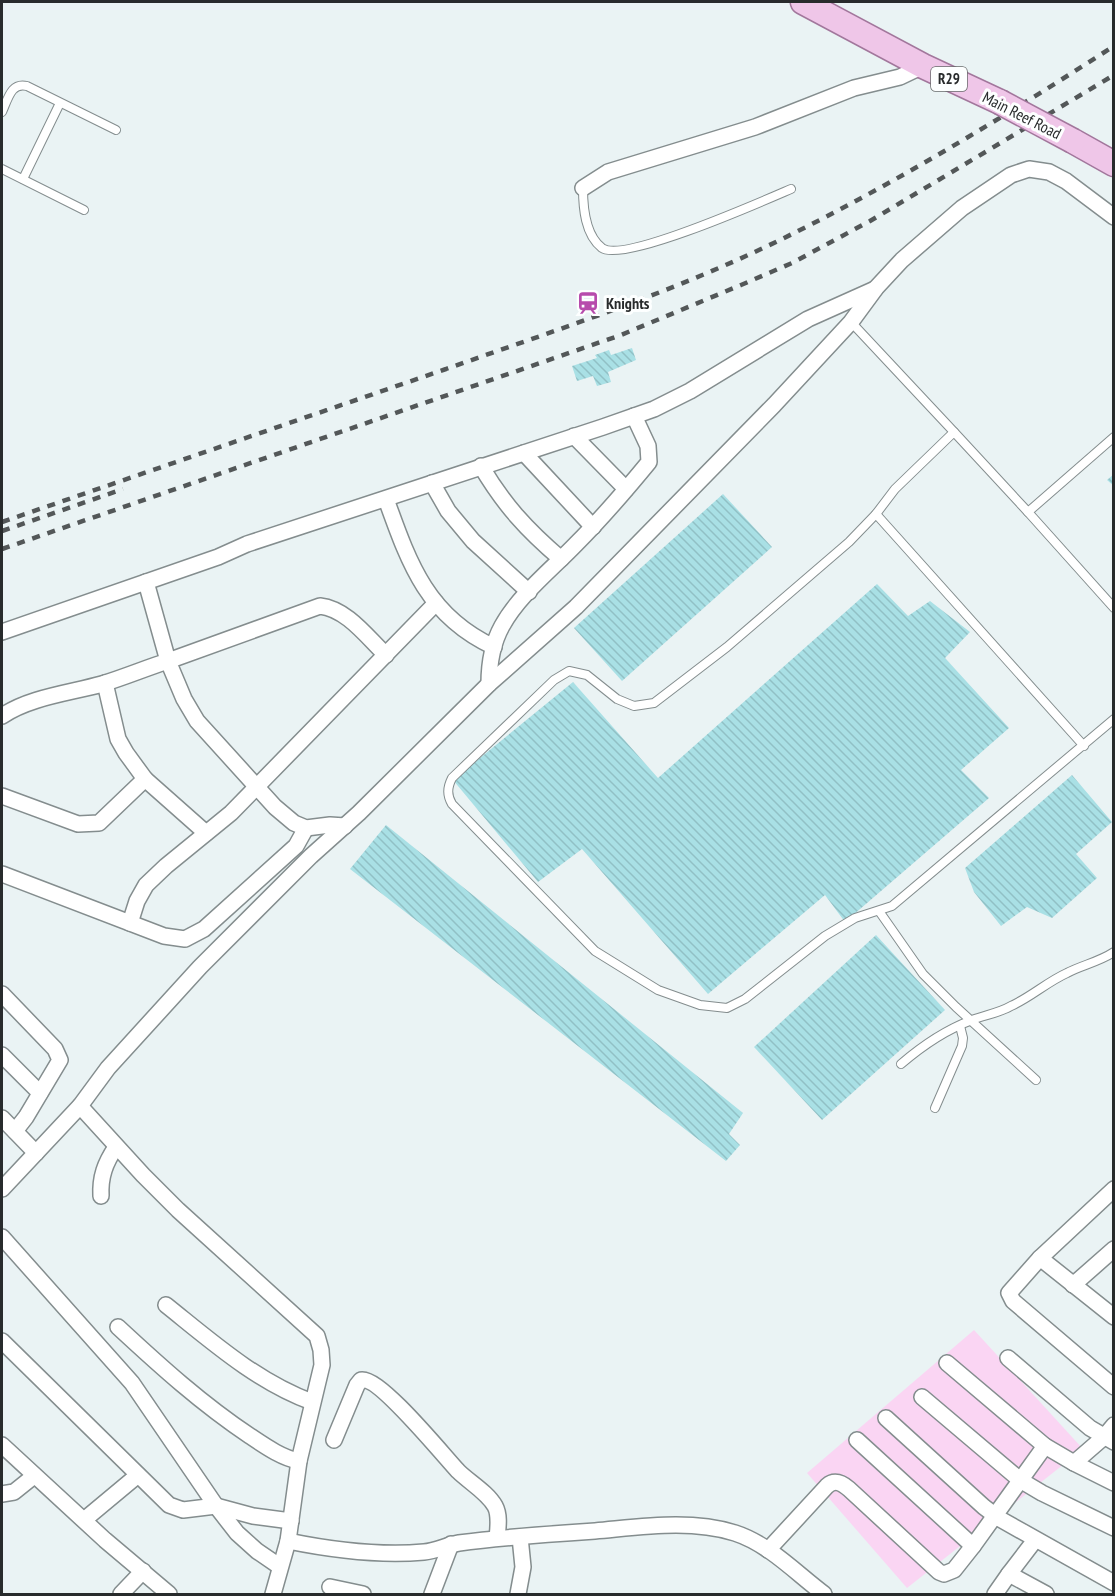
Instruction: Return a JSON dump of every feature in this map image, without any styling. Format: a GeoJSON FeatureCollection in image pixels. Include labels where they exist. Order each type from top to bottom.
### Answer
{"type":"FeatureCollection","features":[{"type":"Feature","properties":{"kind":"main road","name":"Main Reef Road"},"geometry":{"type":"LineString","coordinates":[[803,2],[923,66],[1000,102],[1113,164]]}},
{"type":"Feature","properties":{"kind":"street"},"geometry":{"type":"LineString","coordinates":[[583,188],[608,172],[755,127],[854,88],[900,76],[923,66]]}},
{"type":"Feature","properties":{"kind":"street"},"geometry":{"type":"LineString","coordinates":[[2,1189],[80,1106],[108,1068],[200,967],[489,684],[576,608],[852,322],[876,288],[902,260],[962,208],[1011,175],[1029,169],[1049,172],[1066,180],[1113,217]]}},
{"type":"Feature","properties":{"kind":"street"},"geometry":{"type":"LineString","coordinates":[[2,632],[218,557],[247,544],[634,416],[690,391],[808,319],[876,288]]}},
{"type":"Feature","properties":{"kind":"street"},"geometry":{"type":"LineString","coordinates":[[489,684],[489,666],[494,647],[500,628],[509,615],[593,527],[650,462],[648,446],[634,416]]}},
{"type":"Feature","properties":{"kind":"street"},"geometry":{"type":"LineString","coordinates":[[574,436],[626,489]]}},
{"type":"Feature","properties":{"kind":"street"},"geometry":{"type":"LineString","coordinates":[[524,453],[593,527]]}},
{"type":"Feature","properties":{"kind":"street"},"geometry":{"type":"LineString","coordinates":[[481,466],[497,494],[518,519],[561,559]]}},
{"type":"Feature","properties":{"kind":"street"},"geometry":{"type":"LineString","coordinates":[[432,483],[448,511],[473,541],[529,592]]}},
{"type":"Feature","properties":{"kind":"street"},"geometry":{"type":"LineString","coordinates":[[386,499],[410,563],[421,583],[436,603],[477,639],[494,647]]}},
{"type":"Feature","properties":{"kind":"street"},"geometry":{"type":"LineString","coordinates":[[146,582],[168,661],[184,699],[197,721],[275,807],[294,823],[306,828],[345,826]]}},
{"type":"Feature","properties":{"kind":"street"},"geometry":{"type":"LineString","coordinates":[[130,923],[137,901],[146,885],[257,788],[436,603]]}},
{"type":"Feature","properties":{"kind":"street"},"geometry":{"type":"LineString","coordinates":[[2,716],[33,702],[105,683],[320,606],[332,607],[343,614],[386,655]]}},
{"type":"Feature","properties":{"kind":"street"},"geometry":{"type":"LineString","coordinates":[[105,683],[118,739],[126,753],[145,779],[206,833]]}},
{"type":"Feature","properties":{"kind":"street"},"geometry":{"type":"LineString","coordinates":[[2,796],[78,824],[90,825],[99,823],[145,779]]}},
{"type":"Feature","properties":{"kind":"street"},"geometry":{"type":"LineString","coordinates":[[2,874],[164,936],[185,939],[204,929],[296,846],[306,828]]}},
{"type":"Feature","properties":{"kind":"street"},"geometry":{"type":"LineString","coordinates":[[2,994],[59,1055],[60,1060],[15,1131]]}},
{"type":"Feature","properties":{"kind":"street"},"geometry":{"type":"LineString","coordinates":[[2,1055],[40,1094]]}},
{"type":"Feature","properties":{"kind":"street"},"geometry":{"type":"LineString","coordinates":[[80,1106],[178,1210],[317,1336],[322,1365],[299,1461],[288,1541],[279,1566],[273,1594]]}},
{"type":"Feature","properties":{"kind":"street"},"geometry":{"type":"LineString","coordinates":[[2,1118],[36,1152]]}},
{"type":"Feature","properties":{"kind":"street"},"geometry":{"type":"LineString","coordinates":[[101,1197],[100,1182],[104,1168],[117,1147]]}},
{"type":"Feature","properties":{"kind":"street"},"geometry":{"type":"LineString","coordinates":[[1113,1189],[1040,1258],[1009,1293],[1011,1298],[1113,1387]]}},
{"type":"Feature","properties":{"kind":"street"},"geometry":{"type":"LineString","coordinates":[[2,1237],[132,1383],[237,1533],[279,1566]]}},
{"type":"Feature","properties":{"kind":"street"},"geometry":{"type":"LineString","coordinates":[[1073,1285],[1113,1249]]}},
{"type":"Feature","properties":{"kind":"street"},"geometry":{"type":"LineString","coordinates":[[1040,1258],[1073,1285],[1111,1311]]}},
{"type":"Feature","properties":{"kind":"street"},"geometry":{"type":"LineString","coordinates":[[166,1305],[254,1372],[290,1394],[312,1402]]}},
{"type":"Feature","properties":{"kind":"street"},"geometry":{"type":"LineString","coordinates":[[118,1327],[176,1380],[235,1426],[265,1446],[291,1460],[299,1461]]}},
{"type":"Feature","properties":{"kind":"street"},"geometry":{"type":"LineString","coordinates":[[2,1341],[169,1505],[183,1510],[216,1506],[253,1516],[291,1521]]}},
{"type":"Feature","properties":{"kind":"street"},"geometry":{"type":"LineString","coordinates":[[1008,1358],[1090,1428],[1110,1435]]}},
{"type":"Feature","properties":{"kind":"street"},"geometry":{"type":"LineString","coordinates":[[947,1363],[1045,1446],[1113,1483]]}},
{"type":"Feature","properties":{"kind":"street"},"geometry":{"type":"LineString","coordinates":[[334,1440],[357,1385],[361,1380],[370,1380],[398,1404],[458,1471],[494,1503],[498,1512],[497,1538]]}},
{"type":"Feature","properties":{"kind":"street"},"geometry":{"type":"LineString","coordinates":[[922,1397],[1020,1480],[1113,1528]]}},
{"type":"Feature","properties":{"kind":"street"},"geometry":{"type":"LineString","coordinates":[[886,1418],[994,1515],[1113,1583]]}},
{"type":"Feature","properties":{"kind":"street"},"geometry":{"type":"LineString","coordinates":[[1074,1463],[1110,1435]]}},
{"type":"Feature","properties":{"kind":"street"},"geometry":{"type":"LineString","coordinates":[[857,1440],[973,1546]]}},
{"type":"Feature","properties":{"kind":"street"},"geometry":{"type":"LineString","coordinates":[[2,1446],[169,1594]]}},
{"type":"Feature","properties":{"kind":"street"},"geometry":{"type":"LineString","coordinates":[[768,1550],[827,1486],[835,1482],[841,1483],[939,1572],[944,1574],[954,1570],[973,1546],[1045,1446]]}},
{"type":"Feature","properties":{"kind":"street"},"geometry":{"type":"LineString","coordinates":[[84,1520],[138,1475]]}},
{"type":"Feature","properties":{"kind":"street"},"geometry":{"type":"LineString","coordinates":[[2,1494],[14,1492],[34,1476]]}},
{"type":"Feature","properties":{"kind":"street"},"geometry":{"type":"LineString","coordinates":[[288,1541],[374,1552],[434,1551],[451,1544],[497,1538],[656,1526],[707,1526],[737,1533],[768,1550],[824,1594]]}},
{"type":"Feature","properties":{"kind":"street"},"geometry":{"type":"LineString","coordinates":[[518,1594],[524,1567],[520,1537]]}},
{"type":"Feature","properties":{"kind":"street"},"geometry":{"type":"LineString","coordinates":[[995,1594],[1035,1540]]}},
{"type":"Feature","properties":{"kind":"street"},"geometry":{"type":"LineString","coordinates":[[432,1594],[451,1544]]}},
{"type":"Feature","properties":{"kind":"street"},"geometry":{"type":"LineString","coordinates":[[121,1594],[143,1571]]}},
{"type":"Feature","properties":{"kind":"street"},"geometry":{"type":"LineString","coordinates":[[1008,1574],[1046,1594]]}},
{"type":"Feature","properties":{"kind":"street"},"geometry":{"type":"LineString","coordinates":[[330,1587],[363,1594]]}},
{"type":"Feature","properties":{"kind":"lane"},"geometry":{"type":"LineString","coordinates":[[2,112],[14,87],[20,84],[116,130]]}},
{"type":"Feature","properties":{"kind":"lane"},"geometry":{"type":"LineString","coordinates":[[23,180],[60,103]]}},
{"type":"Feature","properties":{"kind":"lane"},"geometry":{"type":"LineString","coordinates":[[2,169],[84,210]]}},
{"type":"Feature","properties":{"kind":"lane"},"geometry":{"type":"LineString","coordinates":[[583,188],[583,207],[592,237],[603,249],[612,252],[645,245],[716,221],[790,189]]}},
{"type":"Feature","properties":{"kind":"lane"},"geometry":{"type":"LineString","coordinates":[[852,322],[1113,608]]}},
{"type":"Feature","properties":{"kind":"lane"},"geometry":{"type":"LineString","coordinates":[[954,432],[895,489],[876,514],[849,542],[736,639],[654,703],[634,706],[617,699],[587,675],[570,671],[554,680],[452,778],[448,786],[448,796],[460,813],[595,951],[658,990],[700,1005],[728,1008],[745,999],[825,936],[855,918],[892,906],[1084,746],[1113,719]]}},
{"type":"Feature","properties":{"kind":"lane"},"geometry":{"type":"LineString","coordinates":[[1028,513],[1113,437]]}},
{"type":"Feature","properties":{"kind":"lane"},"geometry":{"type":"LineString","coordinates":[[876,514],[1084,746]]}},
{"type":"Feature","properties":{"kind":"lane"},"geometry":{"type":"LineString","coordinates":[[879,910],[923,974],[1036,1080]]}},
{"type":"Feature","properties":{"kind":"lane"},"geometry":{"type":"LineString","coordinates":[[901,1064],[922,1046],[970,1020],[1011,1007],[1061,976],[1100,961],[1113,952]]}},
{"type":"Feature","properties":{"kind":"lane"},"geometry":{"type":"LineString","coordinates":[[935,1108],[962,1046],[960,1026]]}},
{"type":"Feature","properties":{"kind":"shaded area"},"geometry":{"type":"Polygon","coordinates":[[[974,1330],[1083,1449],[907,1588],[807,1473],[974,1330]]]}},
{"type":"Feature","properties":{"kind":"building"},"geometry":{"type":"Polygon","coordinates":[[[632,348],[636,360],[608,372],[611,382],[597,386],[593,376],[577,381],[572,366],[597,358],[595,355],[609,350],[611,355],[632,348]]]}},
{"type":"Feature","properties":{"kind":"building"},"geometry":{"type":"Polygon","coordinates":[[[1114,474],[1114,486],[1107,480],[1114,474]]]}},
{"type":"Feature","properties":{"kind":"building"},"geometry":{"type":"Polygon","coordinates":[[[723,494],[772,547],[622,681],[574,628],[723,494]]]}},
{"type":"Feature","properties":{"kind":"building"},"geometry":{"type":"Polygon","coordinates":[[[877,584],[908,616],[930,601],[970,632],[945,658],[1009,728],[961,770],[989,798],[845,922],[825,895],[708,994],[582,849],[538,882],[453,780],[573,682],[658,778],[877,584]]]}},
{"type":"Feature","properties":{"kind":"building"},"geometry":{"type":"Polygon","coordinates":[[[1072,775],[1112,822],[1076,854],[1097,878],[1052,918],[1027,907],[1001,926],[974,892],[965,868],[1072,775]]]}},
{"type":"Feature","properties":{"kind":"building"},"geometry":{"type":"Polygon","coordinates":[[[386,825],[743,1113],[729,1134],[740,1145],[726,1161],[350,869],[386,825]]]}},
{"type":"Feature","properties":{"kind":"building"},"geometry":{"type":"Polygon","coordinates":[[[876,935],[945,1010],[822,1120],[754,1047],[876,935]]]}},
{"type":"Feature","properties":{"kind":"railway"},"geometry":{"type":"LineString","coordinates":[[2,522],[531,339],[700,276],[782,239],[909,172],[1114,46]]}},
{"type":"Feature","properties":{"kind":"railway"},"geometry":{"type":"LineString","coordinates":[[2,549],[621,335],[741,285],[792,263],[870,221],[1114,75]]}},
{"type":"Feature","properties":{"kind":"railway"},"geometry":{"type":"LineString","coordinates":[[2,531],[123,489]]}},
{"type":"Feature","properties":{"kind":"place","name":"Knights"},"geometry":{"type":"Point","coordinates":[588,303]}}]}
